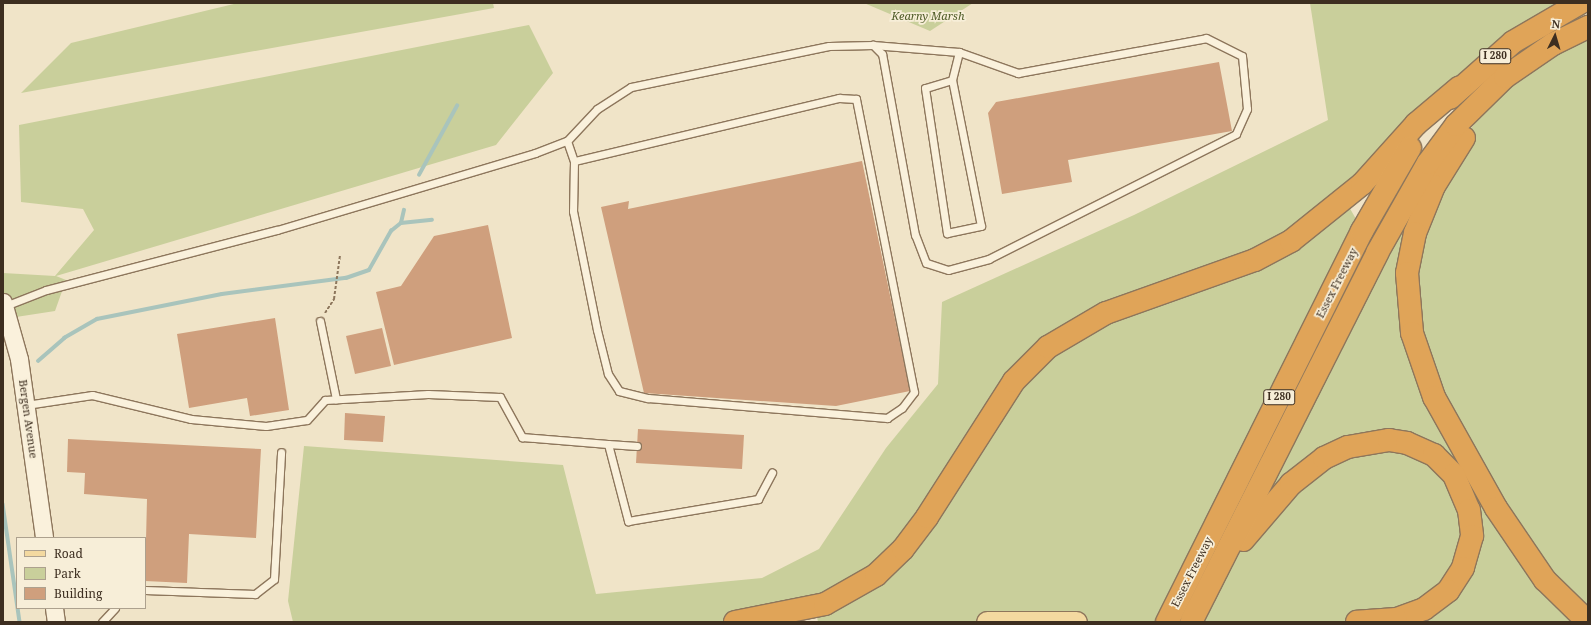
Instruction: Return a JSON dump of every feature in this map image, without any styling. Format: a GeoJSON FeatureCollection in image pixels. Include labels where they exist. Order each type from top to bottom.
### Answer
{"type":"FeatureCollection","features":[{"type":"Feature","properties":{"kind":"highway","name":"Essex Freeway"},"geometry":{"type":"LineString","coordinates":[[1167,622],[1376,207],[1420,134],[1460,87],[1513,42],[1580,3]]}},
{"type":"Feature","properties":{"kind":"highway","name":"Essex Freeway"},"geometry":{"type":"LineString","coordinates":[[1194,618],[1216,571],[1377,253],[1428,163],[1456,125],[1505,77],[1553,44],[1587,27]]}},
{"type":"Feature","properties":{"kind":"highway"},"geometry":{"type":"LineString","coordinates":[[1587,27],[1510,87],[1460,142],[1420,217],[1408,260],[1406,288],[1409,316],[1421,365],[1467,460],[1536,569],[1588,622]]}},
{"type":"Feature","properties":{"kind":"highway"},"geometry":{"type":"LineString","coordinates":[[735,622],[825,604],[876,575],[903,549],[927,517],[1014,381],[1048,347],[1106,313],[1255,260],[1291,241],[1362,184],[1416,124],[1460,87]]}},
{"type":"Feature","properties":{"kind":"highway"},"geometry":{"type":"LineString","coordinates":[[1216,571],[1280,494],[1324,458],[1369,441],[1407,443],[1434,456],[1459,483],[1471,519],[1469,551],[1454,584],[1424,610],[1396,619],[1357,622]]}},
{"type":"Feature","properties":{"kind":"main road"},"geometry":{"type":"LineString","coordinates":[[987,622],[1076,622]]}},
{"type":"Feature","properties":{"kind":"street","name":"Bergen Avenue"},"geometry":{"type":"LineString","coordinates":[[4,304],[19,359],[44,537]]}},
{"type":"Feature","properties":{"kind":"street"},"geometry":{"type":"LineString","coordinates":[[54,609],[56,622]]}},
{"type":"Feature","properties":{"kind":"lane"},"geometry":{"type":"LineString","coordinates":[[4,304],[46,290],[277,230],[566,141],[597,109],[631,87],[829,46],[873,45],[959,52],[1018,73],[1206,38],[1242,56],[1247,109],[1236,134],[989,259],[948,270],[926,263],[915,235],[882,54],[873,45]]}},
{"type":"Feature","properties":{"kind":"lane"},"geometry":{"type":"LineString","coordinates":[[952,80],[925,88],[947,233],[981,226],[952,80],[959,52]]}},
{"type":"Feature","properties":{"kind":"lane"},"geometry":{"type":"LineString","coordinates":[[566,141],[574,161],[573,211],[608,374],[619,391],[648,398],[887,418],[902,408],[914,392],[856,99],[839,98],[574,161]]}},
{"type":"Feature","properties":{"kind":"lane"},"geometry":{"type":"LineString","coordinates":[[320,321],[336,399]]}},
{"type":"Feature","properties":{"kind":"lane"},"geometry":{"type":"LineString","coordinates":[[25,405],[92,395],[191,418],[266,426],[307,420],[325,400],[428,394],[500,397],[522,437],[637,446]]}},
{"type":"Feature","properties":{"kind":"lane"},"geometry":{"type":"LineString","coordinates":[[608,444],[628,521],[758,499],[772,473]]}},
{"type":"Feature","properties":{"kind":"lane"},"geometry":{"type":"LineString","coordinates":[[146,590],[255,594],[274,579],[281,452]]}},
{"type":"Feature","properties":{"kind":"lane"},"geometry":{"type":"LineString","coordinates":[[102,622],[115,609]]}},
{"type":"Feature","properties":{"kind":"path"},"geometry":{"type":"LineString","coordinates":[[320,321],[334,299],[334,289],[340,255]]}},
{"type":"Feature","properties":{"kind":"green space"},"geometry":{"type":"Polygon","coordinates":[[[238,3],[493,3],[494,8],[21,93],[71,43],[238,3]]]}},
{"type":"Feature","properties":{"kind":"green space","name":"Kearny Marsh"},"geometry":{"type":"Polygon","coordinates":[[[864,3],[973,3],[930,31],[864,3]]]}},
{"type":"Feature","properties":{"kind":"green space"},"geometry":{"type":"Polygon","coordinates":[[[1310,3],[1580,3],[1550,19],[1345,200],[1363,231],[1418,222],[1460,142],[1484,112],[1510,87],[1588,27],[1588,622],[818,622],[815,607],[735,622],[293,622],[288,601],[304,446],[563,465],[596,594],[762,578],[819,549],[886,448],[938,384],[942,302],[1134,215],[1328,120],[1310,3]]]}},
{"type":"Feature","properties":{"kind":"green space"},"geometry":{"type":"Polygon","coordinates":[[[529,25],[553,73],[496,145],[56,276],[66,280],[55,311],[3,319],[3,273],[55,276],[94,230],[83,209],[21,202],[19,125],[529,25]]]}},
{"type":"Feature","properties":{"kind":"building"},"geometry":{"type":"Polygon","coordinates":[[[1219,62],[1232,131],[1068,160],[1072,182],[1002,194],[988,113],[996,102],[1219,62]]]}},
{"type":"Feature","properties":{"kind":"building"},"geometry":{"type":"Polygon","coordinates":[[[862,161],[910,391],[836,406],[644,393],[601,207],[629,201],[628,209],[862,161]]]}},
{"type":"Feature","properties":{"kind":"building"},"geometry":{"type":"Polygon","coordinates":[[[488,225],[512,338],[394,365],[376,292],[401,286],[434,236],[488,225]]]}},
{"type":"Feature","properties":{"kind":"building"},"geometry":{"type":"Polygon","coordinates":[[[275,318],[289,410],[250,416],[247,398],[189,408],[177,334],[275,318]]]}},
{"type":"Feature","properties":{"kind":"building"},"geometry":{"type":"Polygon","coordinates":[[[382,328],[391,366],[355,374],[346,336],[382,328]]]}},
{"type":"Feature","properties":{"kind":"building"},"geometry":{"type":"Polygon","coordinates":[[[345,413],[385,416],[383,442],[344,440],[345,413]]]}},
{"type":"Feature","properties":{"kind":"building"},"geometry":{"type":"Polygon","coordinates":[[[638,429],[744,435],[742,469],[636,463],[638,429]]]}},
{"type":"Feature","properties":{"kind":"building"},"geometry":{"type":"Polygon","coordinates":[[[68,439],[261,449],[256,538],[189,534],[187,583],[146,581],[147,499],[84,494],[85,473],[67,472],[68,439]]]}},
{"type":"Feature","properties":{"kind":"waterway"},"geometry":{"type":"LineString","coordinates":[[419,175],[457,106]]}},
{"type":"Feature","properties":{"kind":"waterway"},"geometry":{"type":"LineString","coordinates":[[401,223],[404,210]]}},
{"type":"Feature","properties":{"kind":"waterway"},"geometry":{"type":"LineString","coordinates":[[38,361],[64,338],[97,319],[222,294],[346,278],[369,270],[391,231],[401,223],[432,220]]}},
{"type":"Feature","properties":{"kind":"waterway"},"geometry":{"type":"LineString","coordinates":[[3,504],[16,594]]}},
{"type":"Feature","properties":{"kind":"waterway"},"geometry":{"type":"LineString","coordinates":[[18,609],[20,622]]}}]}
